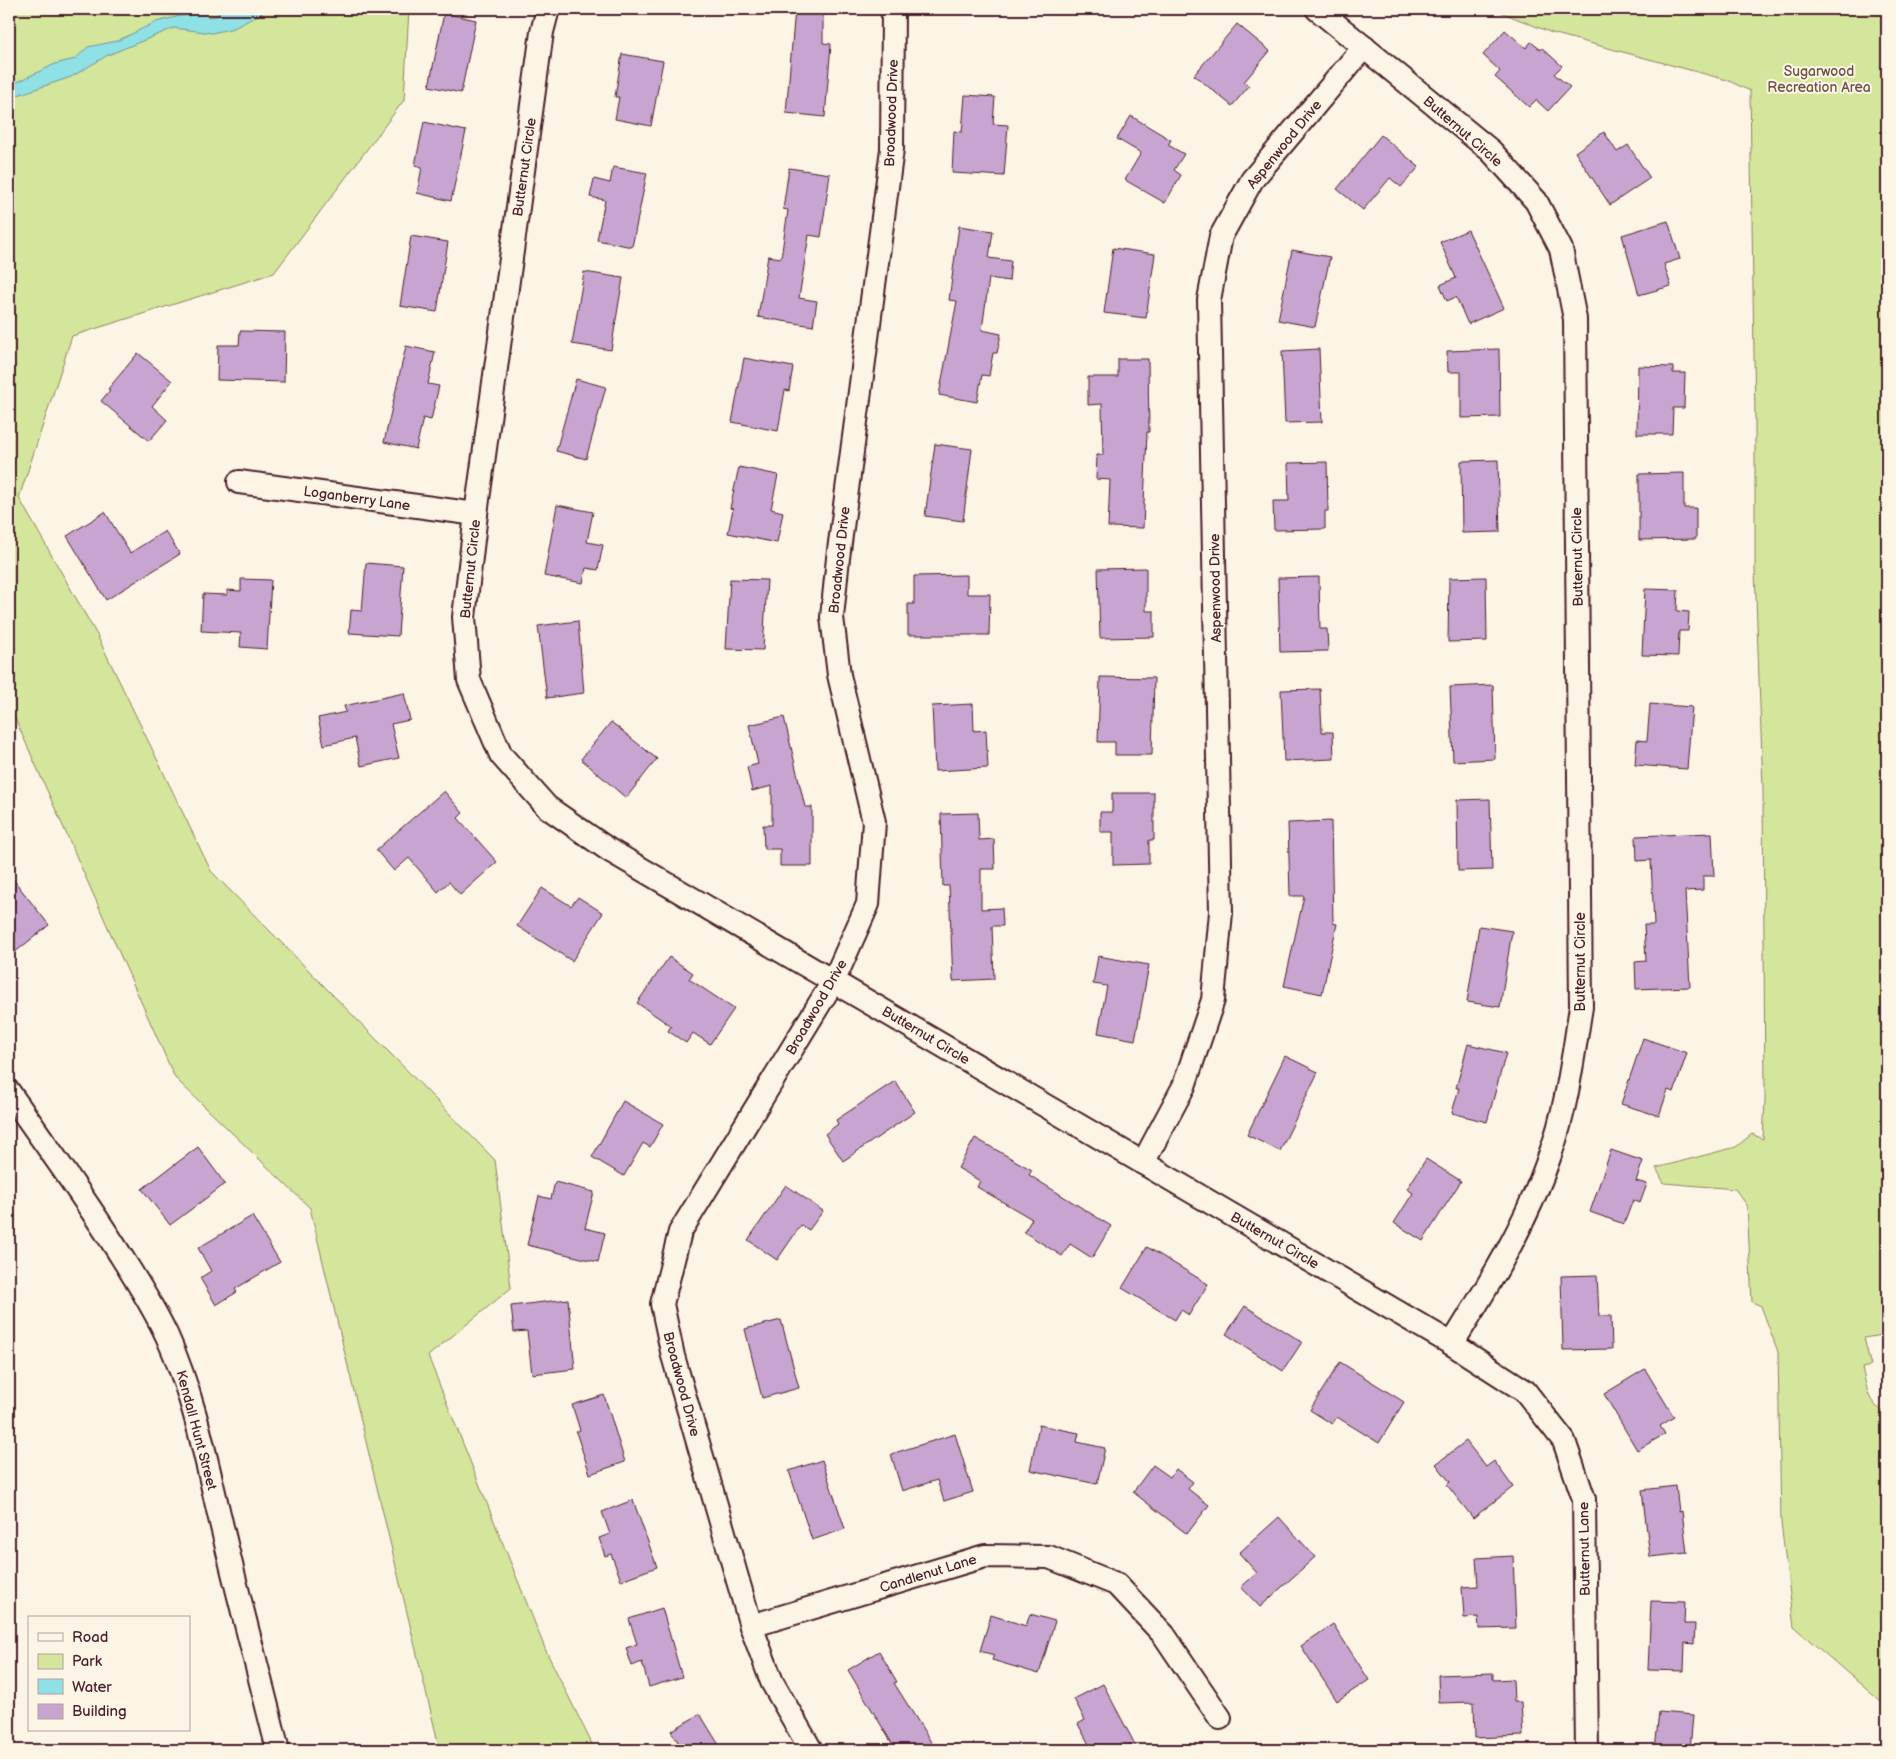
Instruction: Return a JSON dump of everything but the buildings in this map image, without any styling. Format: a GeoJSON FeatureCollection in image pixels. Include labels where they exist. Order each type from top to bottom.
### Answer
{"type":"FeatureCollection","features":[{"type":"Feature","properties":{"kind":"street","name":"Butternut Circle"},"geometry":{"type":"LineString","coordinates":[[548,9],[542,32],[476,514],[464,617],[469,680],[501,755],[547,807],[602,845],[1452,1344],[1492,1281],[1525,1219],[1551,1154],[1569,1084],[1581,1007],[1575,319],[1561,249],[1536,202],[1491,151],[1317,9]]}},
{"type":"Feature","properties":{"kind":"street","name":"Broadwood Drive"},"geometry":{"type":"LineString","coordinates":[[811,1750],[772,1682],[751,1626],[673,1356],[662,1304],[680,1232],[834,980],[868,904],[874,822],[839,675],[832,617],[838,558],[892,148],[893,9]]}},
{"type":"Feature","properties":{"kind":"street","name":"Aspenwood Drive"},"geometry":{"type":"LineString","coordinates":[[1143,1164],[1184,1086],[1213,1000],[1221,912],[1209,300],[1221,236],[1252,180],[1364,47]]}},
{"type":"Feature","properties":{"kind":"street","name":"Loganberry Lane"},"geometry":{"type":"LineString","coordinates":[[239,482],[476,514]]}},
{"type":"Feature","properties":{"kind":"street","name":"Kendall Hunt Street"},"geometry":{"type":"LineString","coordinates":[[9,1092],[104,1229],[143,1290],[184,1375],[278,1750]]}},
{"type":"Feature","properties":{"kind":"street","name":"Butternut Lane"},"geometry":{"type":"LineString","coordinates":[[1452,1344],[1525,1391],[1564,1441],[1584,1499],[1587,1750]]}},
{"type":"Feature","properties":{"kind":"street","name":"Candlenut Lane"},"geometry":{"type":"LineString","coordinates":[[751,1626],[985,1556],[1049,1557],[1116,1584],[1164,1635],[1220,1718]]}},
{"type":"Feature","properties":{"kind":"green space"},"geometry":{"type":"Polygon","coordinates":[[[21,9],[409,9],[404,100],[274,273],[72,336],[19,498],[97,635],[211,871],[495,1160],[511,1288],[428,1356],[546,1651],[595,1750],[442,1750],[438,1742],[310,1208],[175,1078],[9,705],[9,16],[21,9]]]}},
{"type":"Feature","properties":{"kind":"green space","name":"Sugarwood Recreation Area"},"geometry":{"type":"Polygon","coordinates":[[[1493,9],[1887,9],[1887,1334],[1864,1338],[1871,1366],[1862,1368],[1872,1401],[1875,1406],[1887,1412],[1887,1707],[1794,1627],[1781,1523],[1778,1352],[1761,1306],[1752,1302],[1747,1205],[1735,1189],[1664,1183],[1656,1168],[1736,1147],[1752,1134],[1763,1139],[1765,1100],[1763,788],[1755,569],[1755,419],[1750,91],[1727,80],[1552,33],[1493,9]]]}},
{"type":"Feature","properties":{"kind":"water"},"geometry":{"type":"Polygon","coordinates":[[[221,9],[270,9],[234,28],[212,33],[174,28],[108,55],[71,77],[9,98],[9,86],[55,64],[75,59],[88,47],[117,41],[156,22],[200,11],[209,17],[218,16],[221,9]]]}}]}
